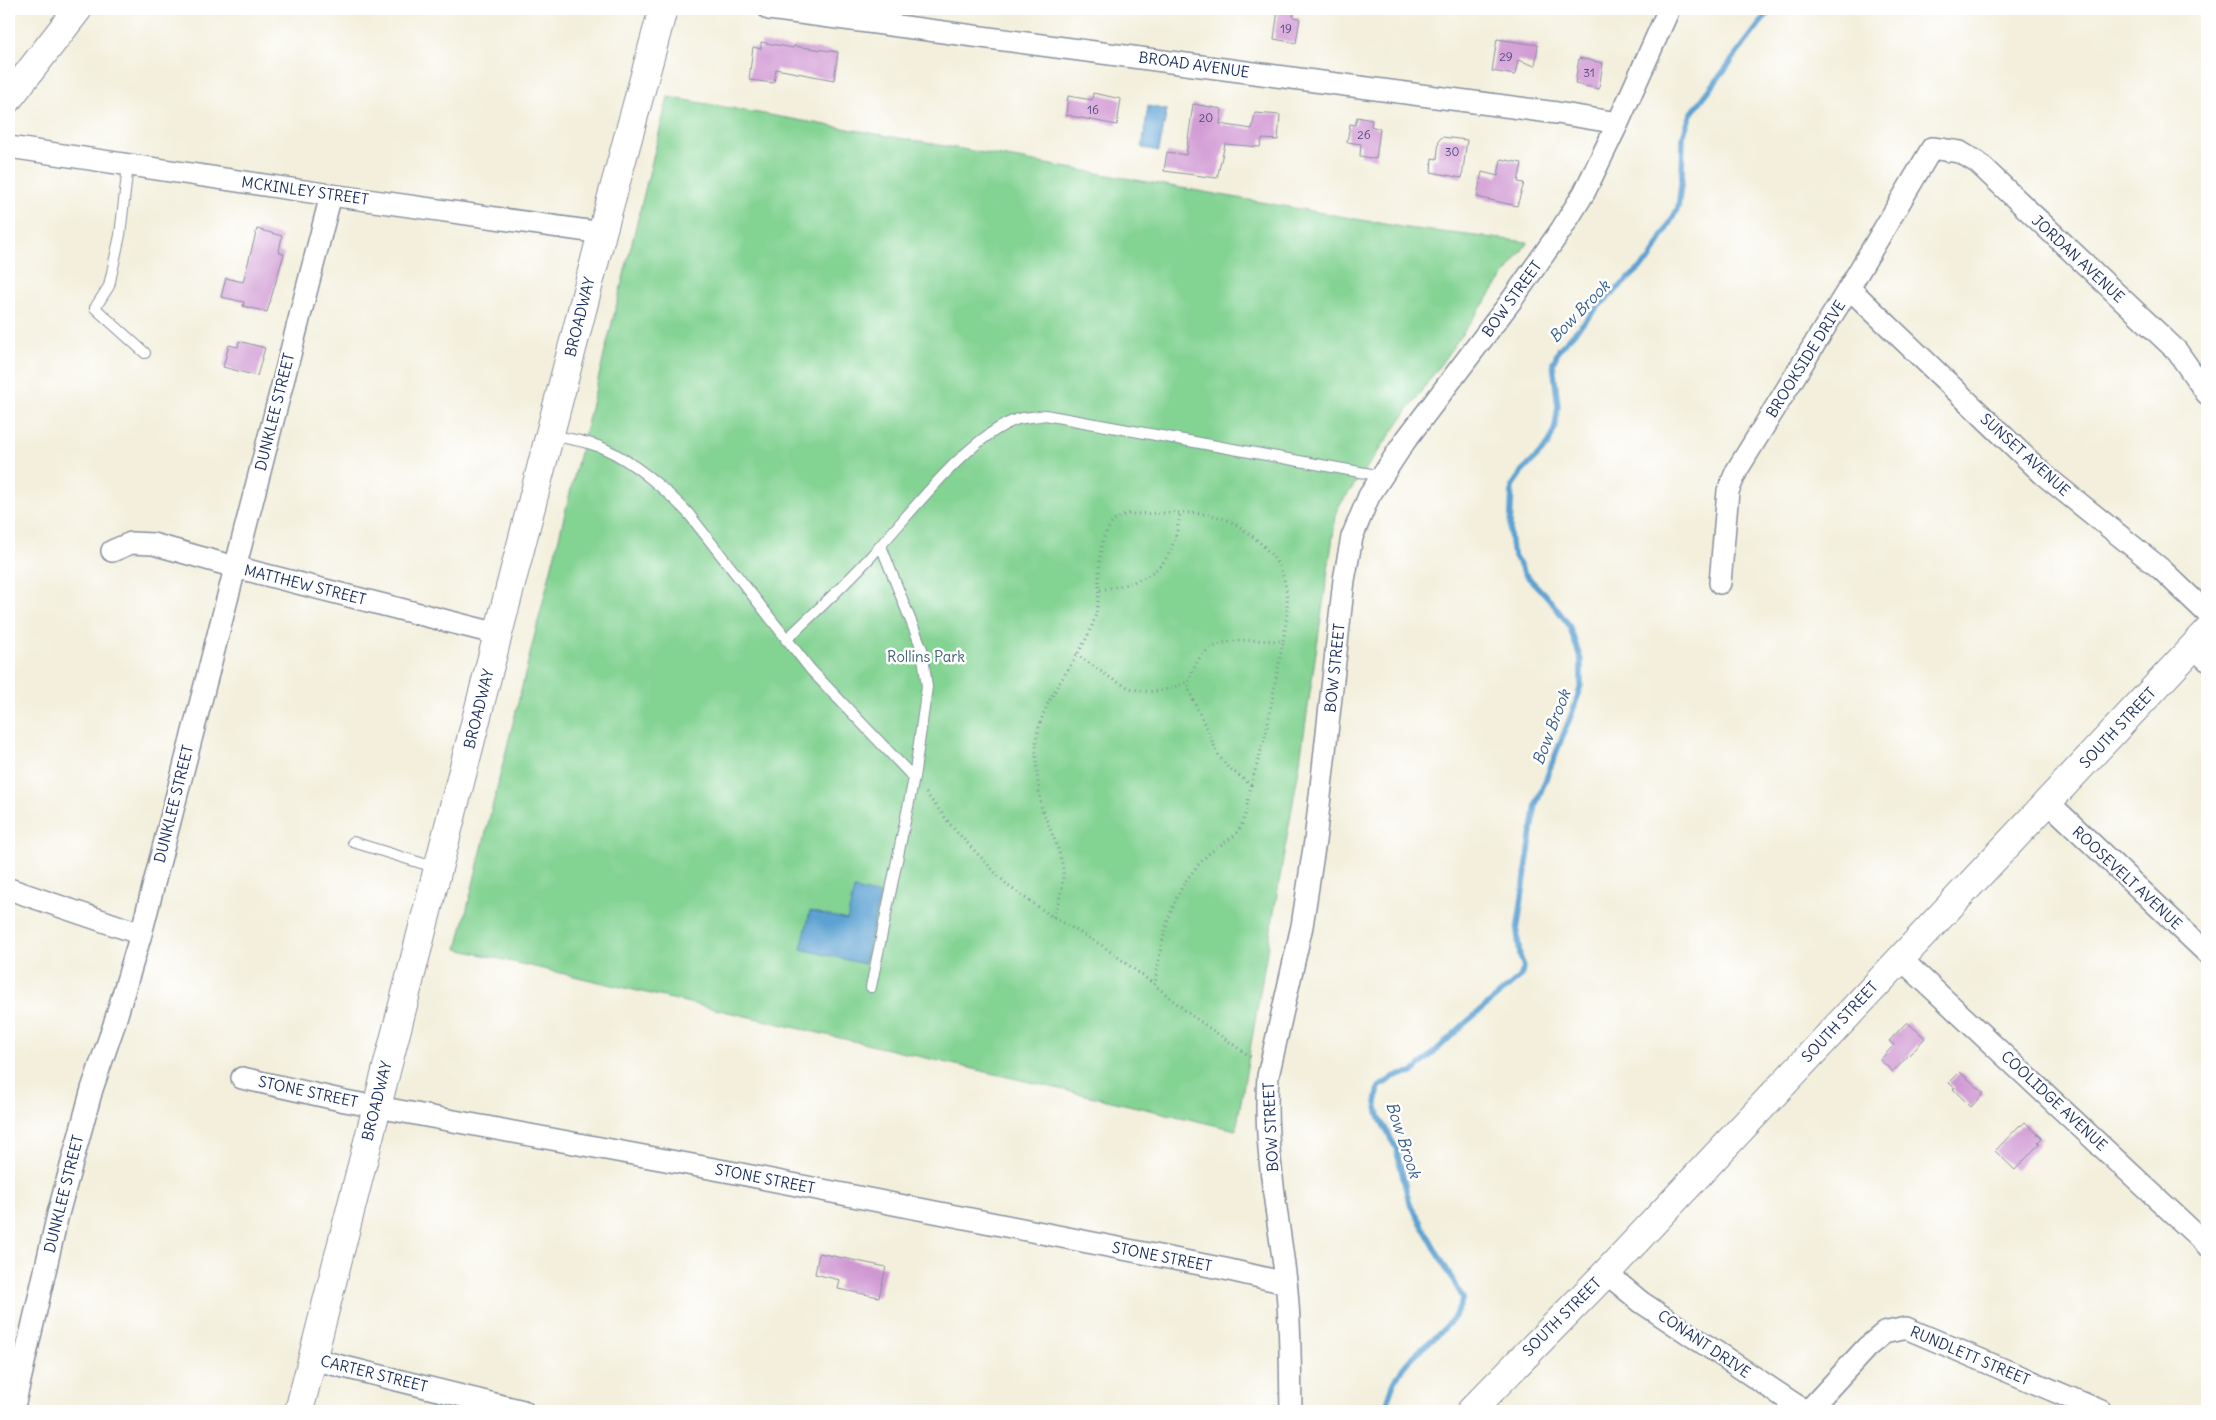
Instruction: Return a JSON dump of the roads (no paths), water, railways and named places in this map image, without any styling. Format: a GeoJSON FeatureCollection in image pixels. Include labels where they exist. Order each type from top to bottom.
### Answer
{"type":"FeatureCollection","features":[{"type":"Feature","properties":{"kind":"street"},"geometry":{"type":"LineString","coordinates":[[9,98],[78,9]]}},
{"type":"Feature","properties":{"kind":"street","name":"BROADWAY"},"geometry":{"type":"LineString","coordinates":[[299,1411],[376,1105],[602,233],[663,9]]}},
{"type":"Feature","properties":{"kind":"street","name":"BROAD AVENUE"},"geometry":{"type":"LineString","coordinates":[[769,9],[1618,123]]}},
{"type":"Feature","properties":{"kind":"street","name":"BOW STREET"},"geometry":{"type":"LineString","coordinates":[[1291,1411],[1290,1317],[1268,1142],[1266,1098],[1268,1076],[1302,926],[1316,840],[1344,580],[1352,536],[1369,496],[1405,441],[1511,301],[1561,230],[1584,193],[1618,123],[1669,9]]}},
{"type":"Feature","properties":{"kind":"street","name":"MCKINLEY STREET"},"geometry":{"type":"LineString","coordinates":[[9,147],[128,166],[602,233]]}},
{"type":"Feature","properties":{"kind":"street","name":"BROOKSIDE DRIVE"},"geometry":{"type":"LineString","coordinates":[[1720,583],[1728,491],[1737,470],[1849,288],[1932,148]]}},
{"type":"Feature","properties":{"kind":"street","name":"JORDAN AVENUE"},"geometry":{"type":"LineString","coordinates":[[1932,148],[1960,152],[1978,163],[2177,351],[2207,394]]}},
{"type":"Feature","properties":{"kind":"street","name":"DUNKLEE STREET"},"geometry":{"type":"LineString","coordinates":[[13,1411],[60,1205],[92,1089],[114,1028],[140,934],[330,195]]}},
{"type":"Feature","properties":{"kind":"street","name":"SUNSET AVENUE"},"geometry":{"type":"LineString","coordinates":[[1849,288],[2044,476],[2161,569],[2207,613]]}},
{"type":"Feature","properties":{"kind":"street","name":"MATTHEW STREET"},"geometry":{"type":"LineString","coordinates":[[112,551],[131,543],[154,544],[235,567],[498,634]]}},
{"type":"Feature","properties":{"kind":"street","name":"SOUTH STREET"},"geometry":{"type":"LineString","coordinates":[[1479,1408],[2048,802],[2203,646]]}},
{"type":"Feature","properties":{"kind":"street","name":"ROOSEVELT AVENUE"},"geometry":{"type":"LineString","coordinates":[[2048,802],[2207,952]]}},
{"type":"Feature","properties":{"kind":"street"},"geometry":{"type":"LineString","coordinates":[[9,889],[140,934]]}},
{"type":"Feature","properties":{"kind":"street","name":"COOLIDGE AVENUE"},"geometry":{"type":"LineString","coordinates":[[1900,958],[2207,1244]]}},
{"type":"Feature","properties":{"kind":"street","name":"STONE STREET"},"geometry":{"type":"LineString","coordinates":[[242,1078],[345,1101],[376,1105],[630,1155],[746,1174],[1225,1269],[1286,1283]]}},
{"type":"Feature","properties":{"kind":"street","name":"CONANT DRIVE"},"geometry":{"type":"LineString","coordinates":[[1606,1273],[1641,1302],[1806,1411]]}},
{"type":"Feature","properties":{"kind":"street","name":"RUNDLETT STREET"},"geometry":{"type":"LineString","coordinates":[[1806,1411],[1867,1347],[1884,1334],[1906,1328],[2101,1411]]}},
{"type":"Feature","properties":{"kind":"street","name":"CARTER STREET"},"geometry":{"type":"LineString","coordinates":[[312,1359],[523,1411]]}},
{"type":"Feature","properties":{"kind":"lane"},"geometry":{"type":"LineString","coordinates":[[128,166],[120,235],[109,286],[95,308],[146,353]]}},
{"type":"Feature","properties":{"kind":"lane"},"geometry":{"type":"LineString","coordinates":[[786,640],[881,546],[908,513],[954,465],[1002,426],[1020,419],[1045,415],[1382,476]]}},
{"type":"Feature","properties":{"kind":"lane"},"geometry":{"type":"LineString","coordinates":[[550,435],[602,447],[617,455],[670,495],[694,521],[811,670],[914,778]]}},
{"type":"Feature","properties":{"kind":"lane"},"geometry":{"type":"LineString","coordinates":[[871,987],[914,778],[927,687],[922,649],[881,546]]}},
{"type":"Feature","properties":{"kind":"lane"},"geometry":{"type":"LineString","coordinates":[[353,842],[438,869]]}},
{"type":"Feature","properties":{"kind":"water"},"geometry":{"type":"Polygon","coordinates":[[[1148,106],[1167,110],[1159,151],[1142,148],[1148,106]]]}},
{"type":"Feature","properties":{"kind":"water"},"geometry":{"type":"Polygon","coordinates":[[[854,889],[880,895],[864,964],[801,949],[810,911],[847,920],[854,889]]]}},
{"type":"Feature","properties":{"kind":"waterway","name":"Bow Brook"},"geometry":{"type":"LineString","coordinates":[[1384,1411],[1392,1387],[1401,1370],[1446,1327],[1459,1309],[1463,1298],[1409,1202],[1396,1148],[1380,1119],[1376,1103],[1379,1087],[1395,1076],[1412,1073],[1463,1025],[1520,977],[1524,967],[1520,956],[1517,931],[1536,804],[1574,708],[1581,685],[1581,660],[1569,625],[1550,600],[1525,574],[1512,551],[1510,532],[1512,486],[1521,473],[1548,445],[1555,427],[1558,406],[1553,363],[1560,348],[1601,304],[1650,259],[1678,208],[1682,177],[1683,136],[1691,114],[1771,9]]}},
{"type":"Feature","properties":{"kind":"park label","name":"Rollins Park"},"geometry":{"type":"Point","coordinates":[926,657]}}]}
